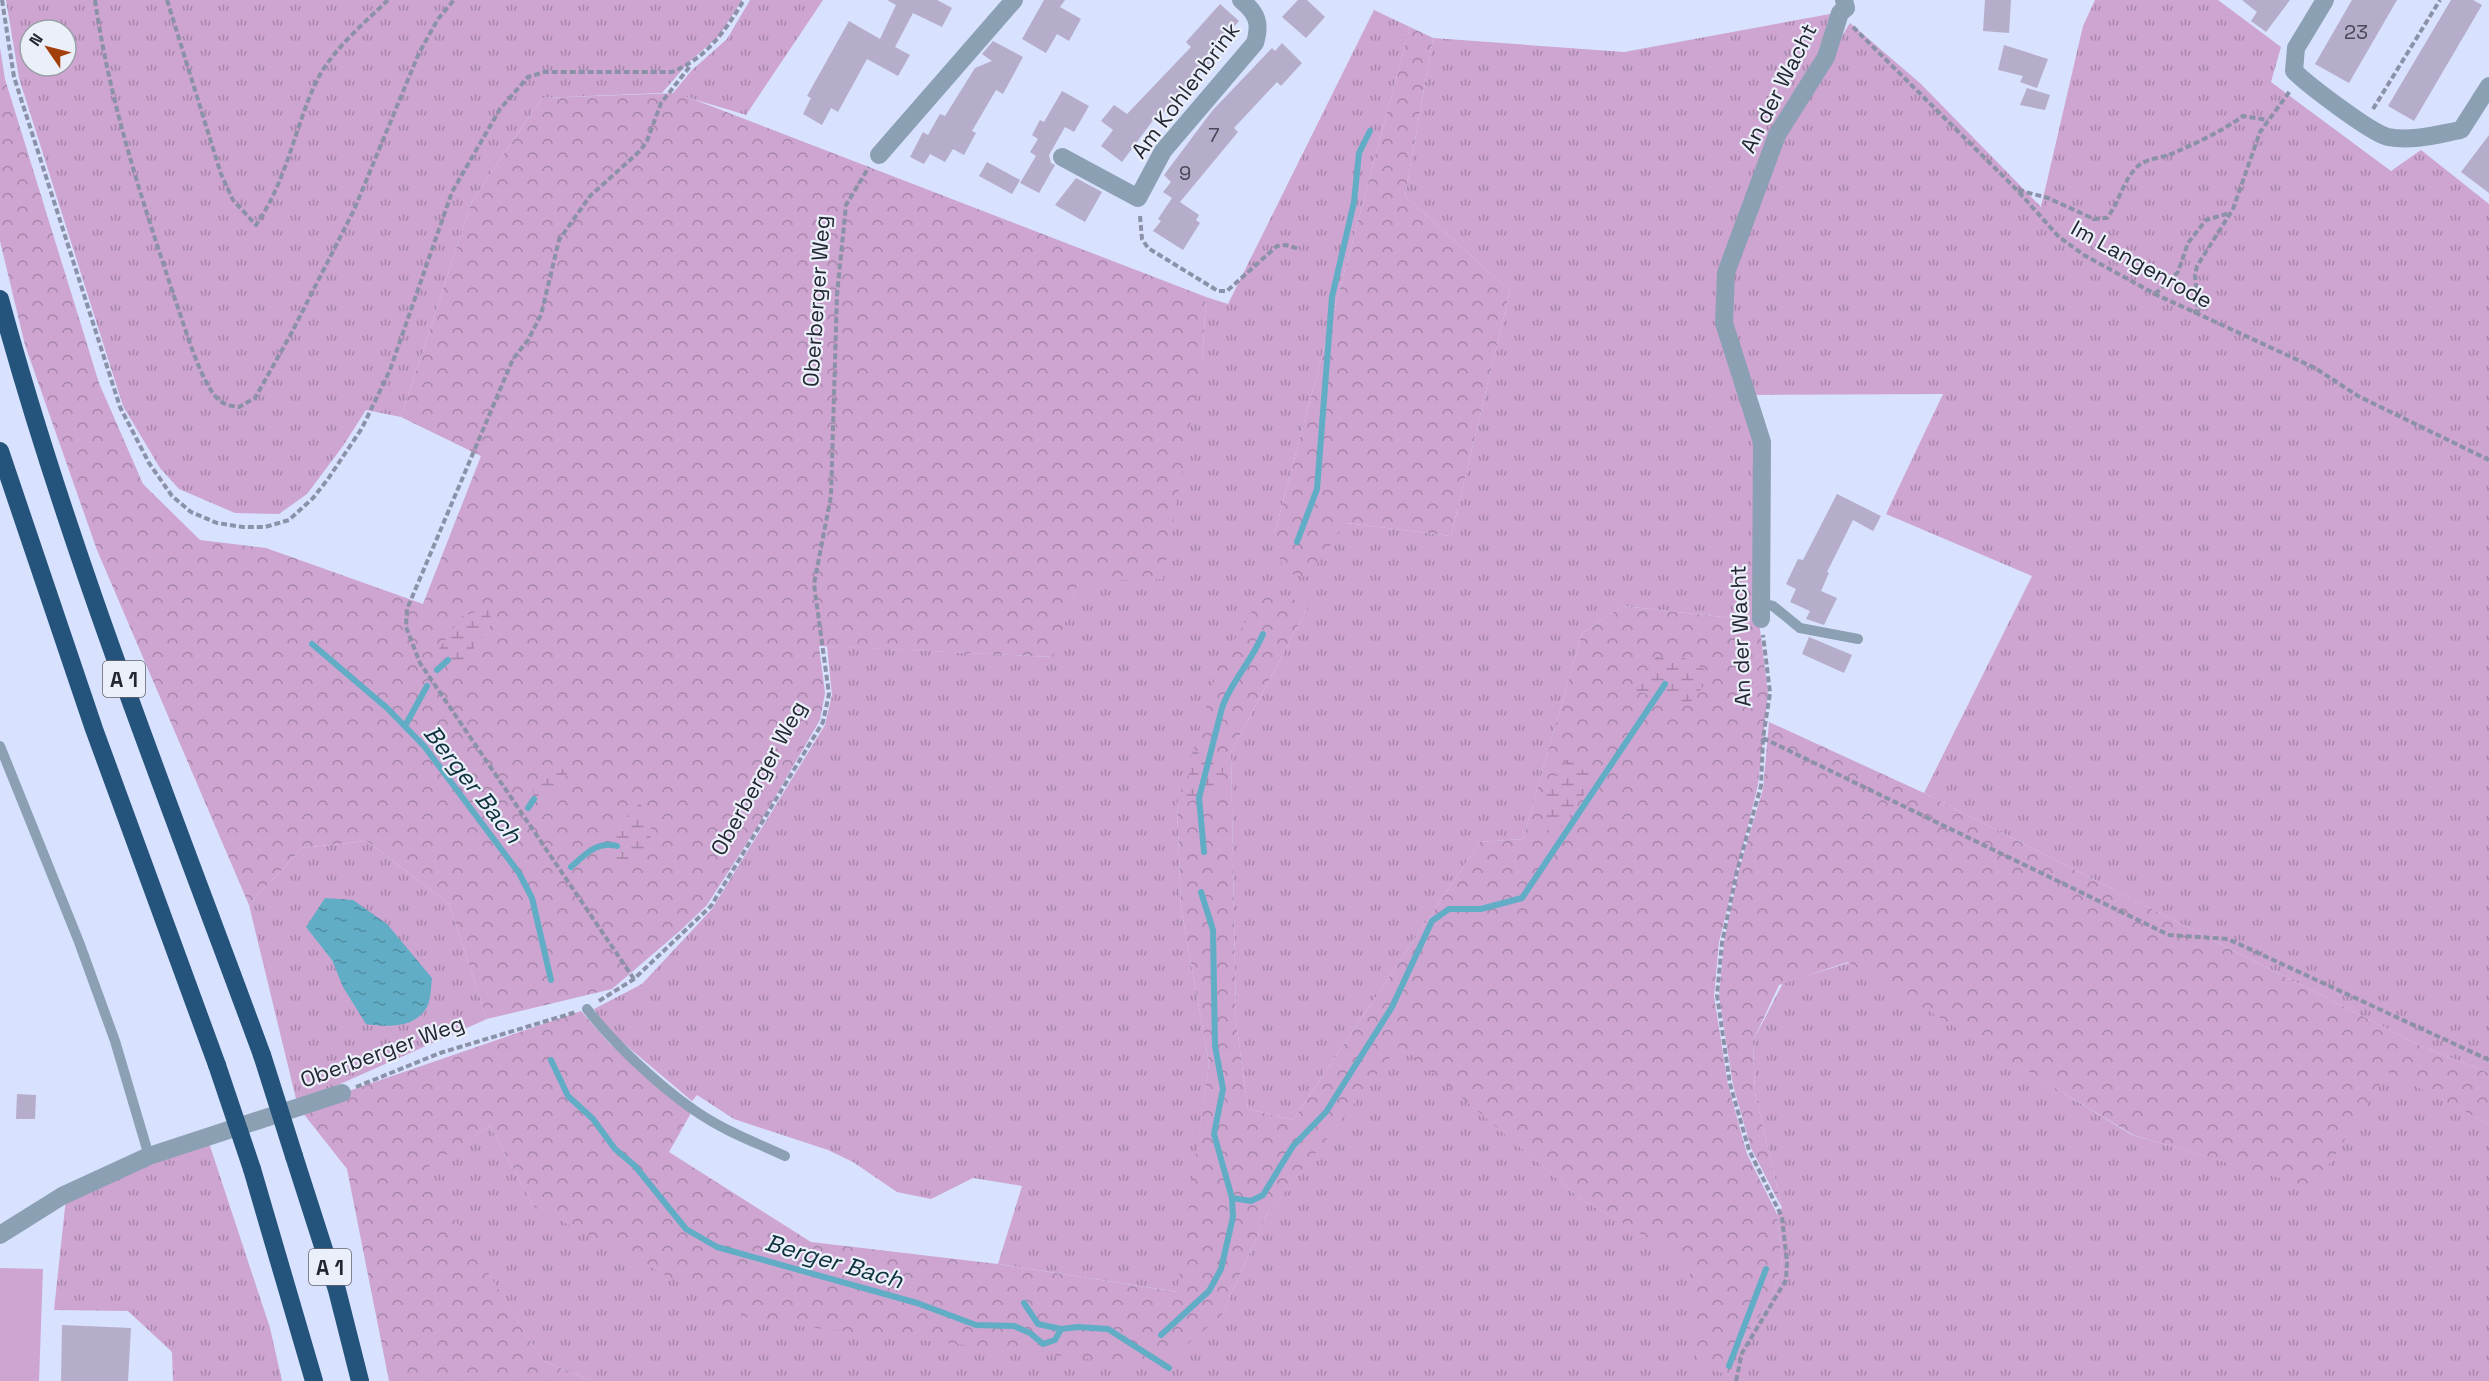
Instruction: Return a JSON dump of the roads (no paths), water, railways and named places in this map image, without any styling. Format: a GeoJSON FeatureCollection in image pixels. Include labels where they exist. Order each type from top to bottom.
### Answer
{"type":"FeatureCollection","features":[{"type":"Feature","properties":{"kind":"highway","name":"A 1"},"geometry":{"type":"LineString","coordinates":[[0,299],[18,364],[80,556],[262,1055],[337,1290],[360,1381]]}},
{"type":"Feature","properties":{"kind":"highway","name":"A 1"},"geometry":{"type":"LineString","coordinates":[[0,451],[90,718],[218,1065],[252,1169],[314,1381]]}},
{"type":"Feature","properties":{"kind":"street"},"geometry":{"type":"LineString","coordinates":[[879,155],[1014,0]]}},
{"type":"Feature","properties":{"kind":"street","name":"Am Kohlenbrink"},"geometry":{"type":"LineString","coordinates":[[1062,158],[1138,198],[1163,151],[1255,43],[1259,29],[1255,11],[1241,0]]}},
{"type":"Feature","properties":{"kind":"street"},"geometry":{"type":"LineString","coordinates":[[2325,0],[2296,48],[2294,71],[2310,87],[2387,137],[2416,138],[2462,130],[2489,86]]}},
{"type":"Feature","properties":{"kind":"street","name":"An der Wacht"},"geometry":{"type":"LineString","coordinates":[[1760,611],[1762,442],[1724,323],[1726,273],[1777,135],[1826,57],[1842,7]]}},
{"type":"Feature","properties":{"kind":"street","name":"Oberberger Weg"},"geometry":{"type":"LineString","coordinates":[[0,1235],[62,1196],[149,1156],[342,1093]]}},
{"type":"Feature","properties":{"kind":"lane"},"geometry":{"type":"LineString","coordinates":[[1760,611],[1773,606],[1800,628],[1858,639]]}},
{"type":"Feature","properties":{"kind":"lane"},"geometry":{"type":"LineString","coordinates":[[0,746],[83,953],[115,1041],[149,1156]]}},
{"type":"Feature","properties":{"kind":"lane"},"geometry":{"type":"LineString","coordinates":[[586,1009],[607,1035],[690,1106],[721,1127],[785,1156]]}},
{"type":"Feature","properties":{"kind":"water"},"geometry":{"type":"Polygon","coordinates":[[[325,898],[353,900],[387,924],[432,978],[430,997],[422,1014],[400,1025],[366,1024],[343,987],[332,960],[306,927],[325,898]]]}},
{"type":"Feature","properties":{"kind":"waterway"},"geometry":{"type":"LineString","coordinates":[[1297,542],[1317,489],[1332,297],[1354,202],[1359,153],[1370,131]]}},
{"type":"Feature","properties":{"kind":"waterway"},"geometry":{"type":"LineString","coordinates":[[1204,852],[1199,798],[1222,708],[1263,634]]}},
{"type":"Feature","properties":{"kind":"waterway","name":"Berger Bach"},"geometry":{"type":"LineString","coordinates":[[312,644],[387,708],[424,746],[519,873],[532,898],[551,980]]}},
{"type":"Feature","properties":{"kind":"waterway"},"geometry":{"type":"LineString","coordinates":[[437,670],[448,660]]}},
{"type":"Feature","properties":{"kind":"waterway"},"geometry":{"type":"LineString","coordinates":[[1232,1198],[1251,1201],[1263,1195],[1293,1146],[1326,1112],[1392,1007],[1432,921],[1449,909],[1481,909],[1522,898],[1665,684]]}},
{"type":"Feature","properties":{"kind":"waterway"},"geometry":{"type":"LineString","coordinates":[[405,726],[427,686]]}},
{"type":"Feature","properties":{"kind":"waterway"},"geometry":{"type":"LineString","coordinates":[[528,808],[534,799]]}},
{"type":"Feature","properties":{"kind":"waterway"},"geometry":{"type":"LineString","coordinates":[[571,867],[597,847],[617,846]]}},
{"type":"Feature","properties":{"kind":"waterway"},"geometry":{"type":"LineString","coordinates":[[1161,1335],[1209,1291],[1221,1269],[1233,1217],[1232,1198],[1214,1134],[1223,1089],[1215,1046],[1213,930],[1201,892]]}},
{"type":"Feature","properties":{"kind":"waterway","name":"Berger Bach"},"geometry":{"type":"LineString","coordinates":[[551,1060],[568,1096],[593,1119],[615,1149],[635,1166],[686,1229],[717,1247],[917,1303],[976,1325],[1014,1326],[1030,1333],[1043,1344],[1055,1340],[1061,1329],[1078,1327],[1108,1329],[1169,1368]]}},
{"type":"Feature","properties":{"kind":"waterway"},"geometry":{"type":"LineString","coordinates":[[1729,1366],[1766,1269]]}},
{"type":"Feature","properties":{"kind":"waterway"},"geometry":{"type":"LineString","coordinates":[[1024,1303],[1038,1324],[1061,1329]]}}]}
